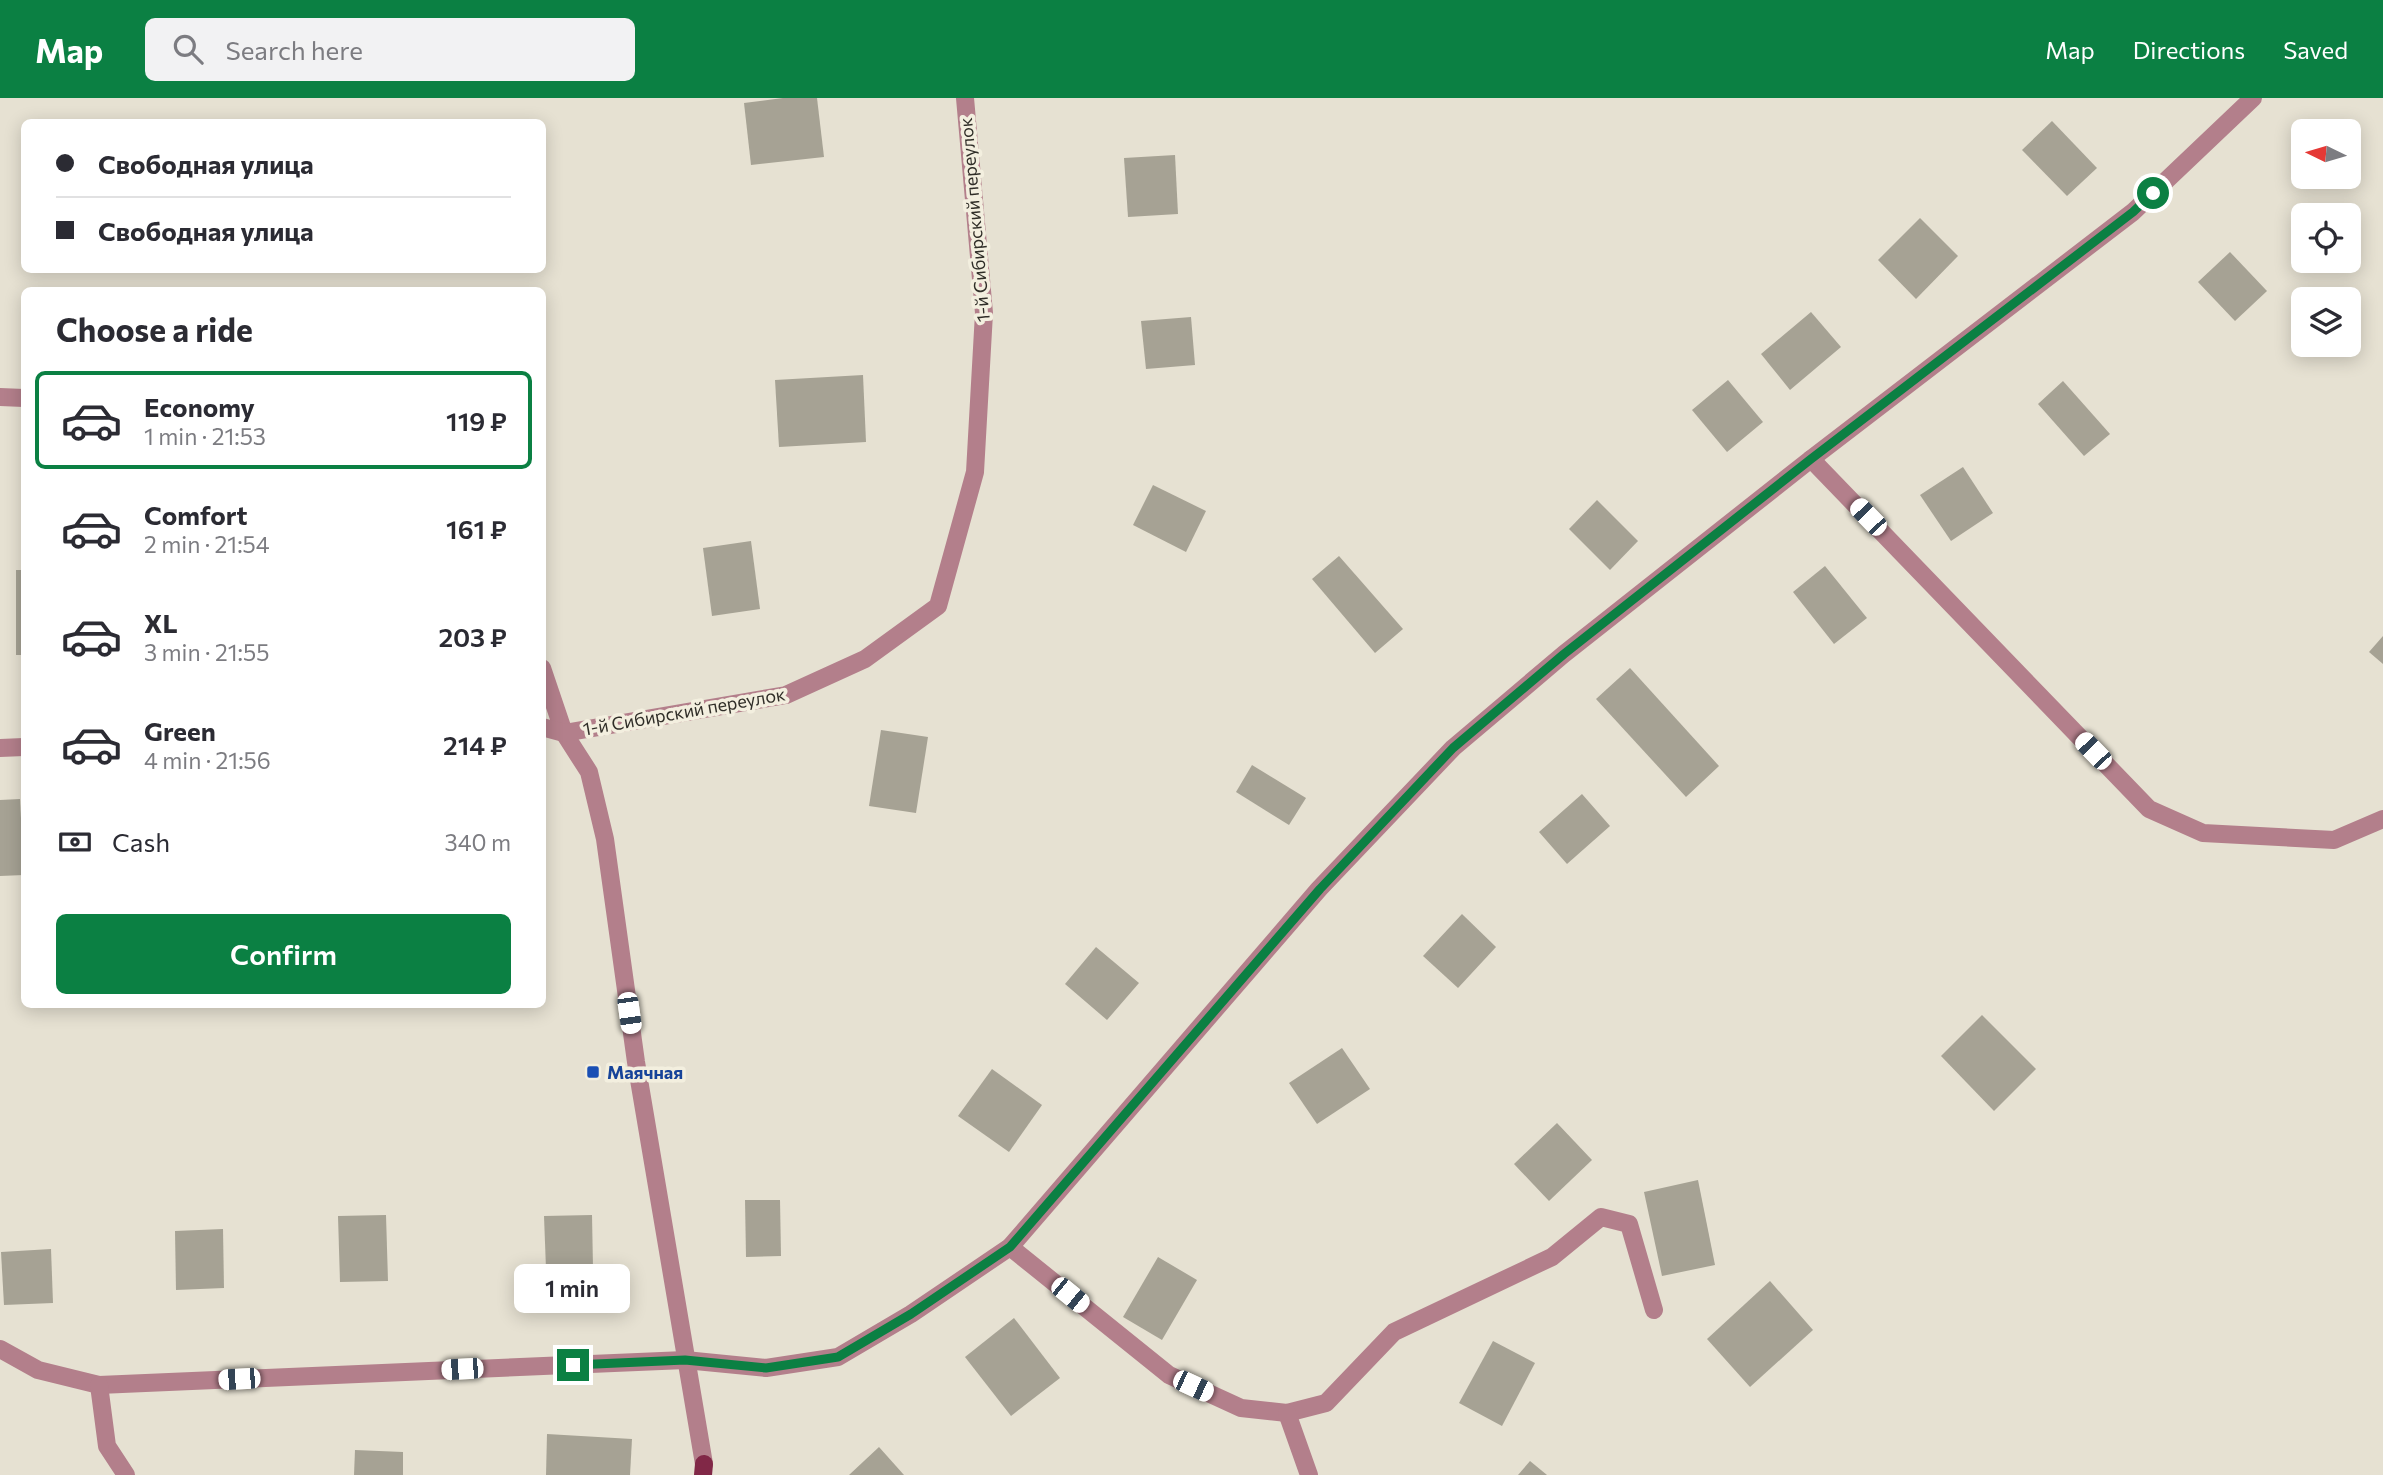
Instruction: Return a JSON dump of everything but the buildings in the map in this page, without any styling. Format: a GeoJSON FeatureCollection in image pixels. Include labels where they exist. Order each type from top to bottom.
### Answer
{"type":"FeatureCollection","features":[{"type":"Feature","properties":{"kind":"street","name":"1-й Сибирский переулок"},"geometry":{"type":"LineString","coordinates":[[564,733],[786,695],[864,659],[938,606],[975,472],[984,313],[965,98]]}},
{"type":"Feature","properties":{"kind":"street"},"geometry":{"type":"LineString","coordinates":[[0,1349],[38,1370],[99,1385],[685,1360],[766,1368],[838,1357],[911,1314],[1010,1247],[1320,889],[1453,748],[1564,654],[1811,459],[2133,212],[2253,98]]}},
{"type":"Feature","properties":{"kind":"street"},"geometry":{"type":"LineString","coordinates":[[0,397],[21,398]]}},
{"type":"Feature","properties":{"kind":"street"},"geometry":{"type":"LineString","coordinates":[[1811,459],[2150,809],[2203,833],[2334,839],[2383,819]]}},
{"type":"Feature","properties":{"kind":"street"},"geometry":{"type":"LineString","coordinates":[[546,680],[564,733],[589,772],[605,839],[636,1062],[704,1470]]}},
{"type":"Feature","properties":{"kind":"street"},"geometry":{"type":"LineString","coordinates":[[546,728],[564,733]]}},
{"type":"Feature","properties":{"kind":"street"},"geometry":{"type":"LineString","coordinates":[[0,748],[21,747]]}},
{"type":"Feature","properties":{"kind":"street"},"geometry":{"type":"LineString","coordinates":[[1010,1247],[1169,1375],[1241,1408],[1287,1413],[1325,1403],[1394,1332],[1552,1257],[1601,1217],[1629,1224],[1654,1310]]}},
{"type":"Feature","properties":{"kind":"street"},"geometry":{"type":"LineString","coordinates":[[99,1385],[107,1446],[126,1475]]}},
{"type":"Feature","properties":{"kind":"street"},"geometry":{"type":"LineString","coordinates":[[1287,1413],[1309,1475]]}},
{"type":"Feature","properties":{"kind":"place","name":"Маячная"},"geometry":{"type":"Point","coordinates":[593,1072]}},
{"type":"Feature","properties":{"kind":"route"},"geometry":{"type":"LineString","coordinates":[[573,1365],[685,1360],[766,1368],[838,1357],[911,1314],[1010,1247],[1320,889],[1453,748],[1564,654],[1811,459],[2133,212],[2153,193]]}}]}
